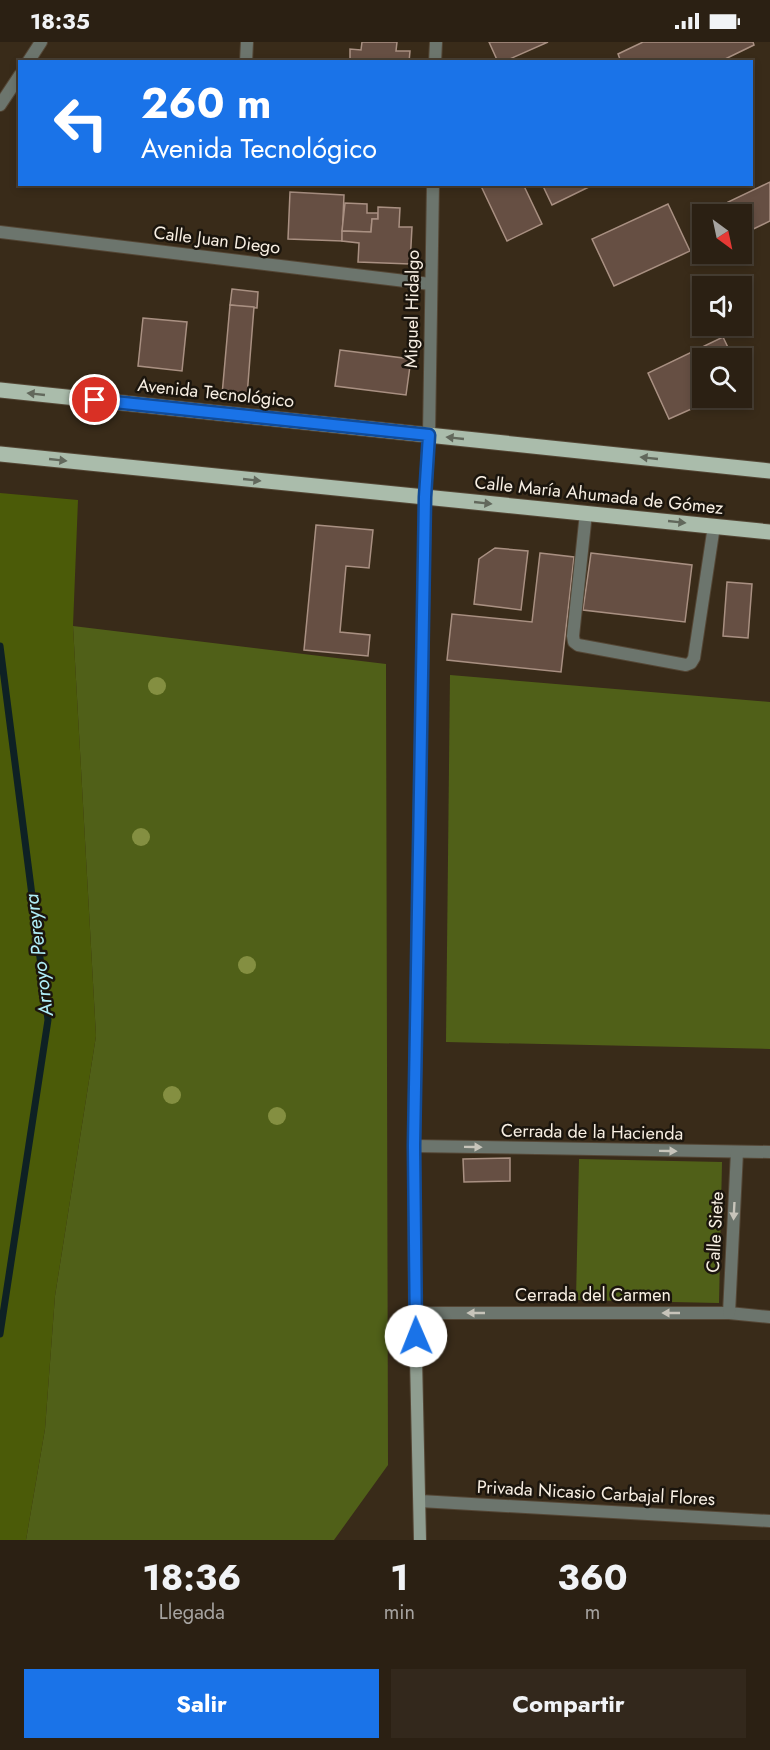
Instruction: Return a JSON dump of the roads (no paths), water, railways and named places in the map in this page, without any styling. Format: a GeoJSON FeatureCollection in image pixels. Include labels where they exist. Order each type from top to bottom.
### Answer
{"type":"FeatureCollection","features":[{"type":"Feature","properties":{"kind":"main road","name":"Avenida Tecnológico"},"geometry":{"type":"LineString","coordinates":[[0,390],[429,435]]}},
{"type":"Feature","properties":{"kind":"main road"},"geometry":{"type":"LineString","coordinates":[[420,1540],[414,1146],[425,497],[429,435],[770,471]]}},
{"type":"Feature","properties":{"kind":"main road"},"geometry":{"type":"LineString","coordinates":[[0,454],[425,497]]}},
{"type":"Feature","properties":{"kind":"main road","name":"Calle María Ahumada de Gómez"},"geometry":{"type":"LineString","coordinates":[[425,497],[770,532]]}},
{"type":"Feature","properties":{"kind":"street"},"geometry":{"type":"LineString","coordinates":[[30,60],[41,42]]}},
{"type":"Feature","properties":{"kind":"street"},"geometry":{"type":"LineString","coordinates":[[246,60],[247,42]]}},
{"type":"Feature","properties":{"kind":"street"},"geometry":{"type":"LineString","coordinates":[[435,60],[436,42]]}},
{"type":"Feature","properties":{"kind":"street"},"geometry":{"type":"LineString","coordinates":[[0,105],[18,78]]}},
{"type":"Feature","properties":{"kind":"street","name":"Miguel Hidalgo"},"geometry":{"type":"LineString","coordinates":[[429,435],[433,186]]}},
{"type":"Feature","properties":{"kind":"street","name":"Calle Juan Diego"},"geometry":{"type":"LineString","coordinates":[[0,232],[430,284]]}},
{"type":"Feature","properties":{"kind":"street"},"geometry":{"type":"LineString","coordinates":[[586,513],[574,642],[578,645],[686,665],[692,663],[694,658],[714,526]]}},
{"type":"Feature","properties":{"kind":"street","name":"Cerrada de la Hacienda"},"geometry":{"type":"LineString","coordinates":[[414,1146],[770,1152]]}},
{"type":"Feature","properties":{"kind":"street","name":"Calle Siete"},"geometry":{"type":"LineString","coordinates":[[729,1313],[737,1152]]}},
{"type":"Feature","properties":{"kind":"street","name":"Cerrada del Carmen"},"geometry":{"type":"LineString","coordinates":[[415,1313],[729,1313],[770,1317]]}},
{"type":"Feature","properties":{"kind":"street","name":"Privada Nicasio Carbajal Flores"},"geometry":{"type":"LineString","coordinates":[[420,1501],[770,1521]]}},
{"type":"Feature","properties":{"kind":"waterway","name":"Arroyo Pereyra"},"geometry":{"type":"LineString","coordinates":[[0,646],[48,1020],[0,1334]]}}]}
